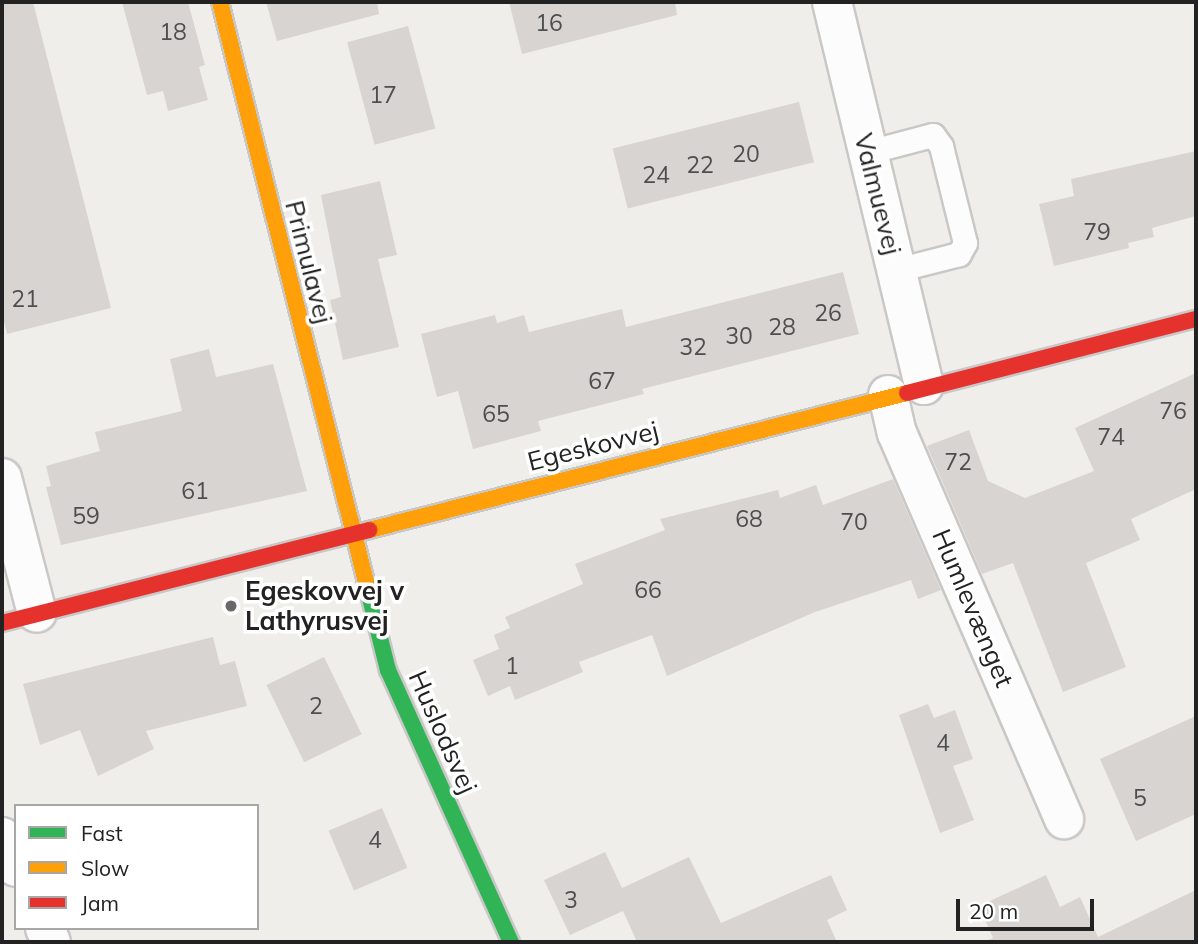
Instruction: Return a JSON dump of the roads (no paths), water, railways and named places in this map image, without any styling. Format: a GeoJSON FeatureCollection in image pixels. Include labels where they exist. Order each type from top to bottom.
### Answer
{"type":"FeatureCollection","features":[{"type":"Feature","properties":{"kind":"street","name":"Primulavej"},"geometry":{"type":"LineString","coordinates":[[220,2],[351,534]]}},
{"type":"Feature","properties":{"kind":"street","name":"Valmuevej"},"geometry":{"type":"LineString","coordinates":[[832,2],[924,385]]}},
{"type":"Feature","properties":{"kind":"street","name":"Egeskovvej"},"geometry":{"type":"LineString","coordinates":[[19,618],[924,385],[1196,319]]}},
{"type":"Feature","properties":{"kind":"street","name":"Humlevænget"},"geometry":{"type":"LineString","coordinates":[[888,396],[897,433],[1064,819]]}},
{"type":"Feature","properties":{"kind":"street"},"geometry":{"type":"LineString","coordinates":[[2,478],[19,618]]}},
{"type":"Feature","properties":{"kind":"street","name":"Huslodsvej"},"geometry":{"type":"LineString","coordinates":[[351,534],[388,670],[511,942]]}},
{"type":"Feature","properties":{"kind":"street"},"geometry":{"type":"LineString","coordinates":[[2,837],[14,863]]}},
{"type":"Feature","properties":{"kind":"lane"},"geometry":{"type":"LineString","coordinates":[[868,152],[933,135],[941,146],[965,243],[960,254],[896,270]]}},
{"type":"Feature","properties":{"kind":"place","name":"Egeskovvej v Lathyrusvej"},"geometry":{"type":"Point","coordinates":[231,606]}}]}
